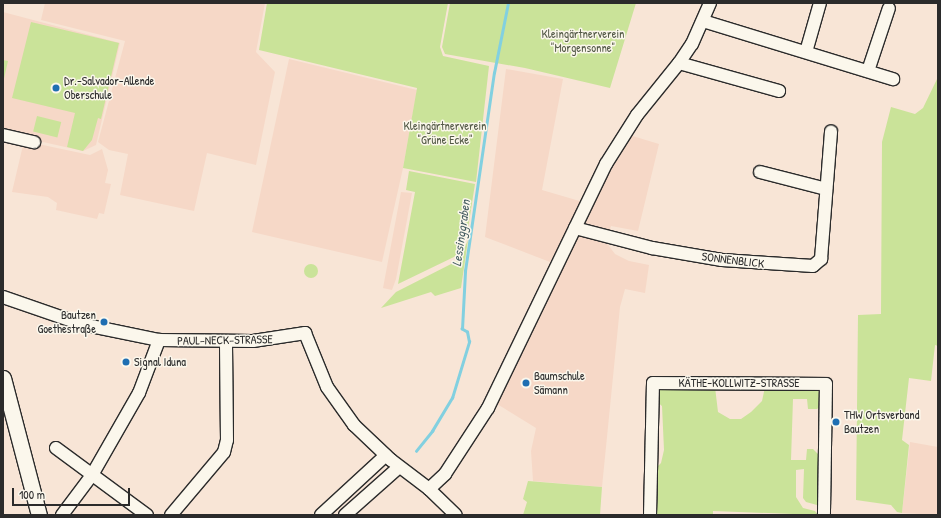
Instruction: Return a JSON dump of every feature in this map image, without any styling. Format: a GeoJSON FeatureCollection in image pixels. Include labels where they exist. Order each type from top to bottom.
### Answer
{"type":"FeatureCollection","features":[{"type":"Feature","properties":{"kind":"main road"},"geometry":{"type":"LineString","coordinates":[[3,378],[39,515]]}},
{"type":"Feature","properties":{"kind":"street"},"geometry":{"type":"LineString","coordinates":[[429,489],[445,474],[488,408],[575,228],[620,140],[679,63],[703,21],[710,3]]}},
{"type":"Feature","properties":{"kind":"street"},"geometry":{"type":"LineString","coordinates":[[806,52],[820,3]]}},
{"type":"Feature","properties":{"kind":"street"},"geometry":{"type":"LineString","coordinates":[[868,71],[889,8]]}},
{"type":"Feature","properties":{"kind":"street"},"geometry":{"type":"LineString","coordinates":[[703,21],[894,79]]}},
{"type":"Feature","properties":{"kind":"street"},"geometry":{"type":"LineString","coordinates":[[679,63],[779,91]]}},
{"type":"Feature","properties":{"kind":"street","name":"SONNENBLICK"},"geometry":{"type":"LineString","coordinates":[[575,228],[652,248],[722,260],[813,266],[821,260],[831,131]]}},
{"type":"Feature","properties":{"kind":"street"},"geometry":{"type":"LineString","coordinates":[[3,135],[34,142]]}},
{"type":"Feature","properties":{"kind":"street"},"geometry":{"type":"LineString","coordinates":[[760,172],[826,189]]}},
{"type":"Feature","properties":{"kind":"street","name":"PAUL-NECK-STRASSE"},"geometry":{"type":"LineString","coordinates":[[3,297],[81,324],[159,340],[226,341],[278,339],[305,333],[318,370],[338,404],[354,425],[386,455]]}},
{"type":"Feature","properties":{"kind":"street"},"geometry":{"type":"LineString","coordinates":[[62,515],[92,475],[139,393],[159,340]]}},
{"type":"Feature","properties":{"kind":"street"},"geometry":{"type":"LineString","coordinates":[[171,515],[224,452],[227,440],[226,341]]}},
{"type":"Feature","properties":{"kind":"street","name":"KÄTHE-KOLLWITZ-STRASSE"},"geometry":{"type":"LineString","coordinates":[[650,515],[653,383],[826,384],[824,515]]}},
{"type":"Feature","properties":{"kind":"street"},"geometry":{"type":"LineString","coordinates":[[56,448],[92,475],[137,505],[147,515]]}},
{"type":"Feature","properties":{"kind":"street"},"geometry":{"type":"LineString","coordinates":[[321,515],[386,455],[399,467],[429,489],[456,515]]}},
{"type":"Feature","properties":{"kind":"street"},"geometry":{"type":"LineString","coordinates":[[345,515],[399,467]]}},
{"type":"Feature","properties":{"kind":"shaded area"},"geometry":{"type":"Polygon","coordinates":[[[45,3],[265,3],[256,52],[275,72],[256,165],[207,153],[194,211],[120,195],[128,154],[109,150],[98,142],[125,41],[41,20],[45,3]]]}},
{"type":"Feature","properties":{"kind":"shaded area","name":"Dr.-Salvador-Allende Oberschule"},"geometry":{"type":"Polygon","coordinates":[[[3,12],[120,43],[96,145],[83,151],[3,133],[3,12]]]}},
{"type":"Feature","properties":{"kind":"shaded area"},"geometry":{"type":"Polygon","coordinates":[[[289,59],[417,90],[403,168],[382,262],[252,232],[289,59]]]}},
{"type":"Feature","properties":{"kind":"shaded area"},"geometry":{"type":"Polygon","coordinates":[[[506,69],[563,79],[542,190],[583,202],[550,262],[485,237],[506,69]]]}},
{"type":"Feature","properties":{"kind":"shaded area"},"geometry":{"type":"Polygon","coordinates":[[[626,134],[659,144],[638,231],[611,226],[606,242],[615,254],[629,261],[649,265],[645,293],[625,289],[620,307],[602,487],[533,481],[531,451],[536,428],[494,402],[626,134]]]}},
{"type":"Feature","properties":{"kind":"shaded area"},"geometry":{"type":"Polygon","coordinates":[[[24,141],[90,155],[102,149],[108,170],[105,183],[111,184],[104,214],[99,213],[97,219],[56,210],[57,203],[48,197],[12,192],[24,141]]]}},
{"type":"Feature","properties":{"kind":"shaded area"},"geometry":{"type":"Polygon","coordinates":[[[401,192],[412,193],[396,279],[392,290],[383,288],[401,192]]]}},
{"type":"Feature","properties":{"kind":"shaded area"},"geometry":{"type":"Polygon","coordinates":[[[910,442],[938,447],[938,515],[902,513],[910,442]]]}},
{"type":"Feature","properties":{"kind":"green space","name":"Kleingärtnerverein \"Grüne Ecke\""},"geometry":{"type":"Polygon","coordinates":[[[267,3],[448,3],[440,47],[443,56],[489,66],[476,182],[403,168],[417,88],[259,50],[267,3]]]}},
{"type":"Feature","properties":{"kind":"green space","name":"Kleingärtnerverein \"Morgensonne\""},"geometry":{"type":"Polygon","coordinates":[[[450,3],[636,3],[610,88],[525,68],[445,54],[442,47],[450,3]]]}},
{"type":"Feature","properties":{"kind":"green space","name":"Dr.-Salvador-Allende Oberschule"},"geometry":{"type":"Polygon","coordinates":[[[31,22],[119,43],[101,119],[98,118],[92,140],[83,151],[67,147],[75,113],[12,98],[31,22]]]}},
{"type":"Feature","properties":{"kind":"green space"},"geometry":{"type":"Polygon","coordinates":[[[3,60],[8,61],[3,83],[3,60]]]}},
{"type":"Feature","properties":{"kind":"green space"},"geometry":{"type":"Polygon","coordinates":[[[938,77],[938,346],[935,345],[931,381],[909,378],[902,440],[909,445],[902,513],[897,512],[891,505],[856,500],[858,315],[881,314],[882,142],[891,107],[915,114],[923,108],[938,77]]]}},
{"type":"Feature","properties":{"kind":"green space"},"geometry":{"type":"Polygon","coordinates":[[[37,116],[61,122],[57,138],[33,132],[37,116]]]}},
{"type":"Feature","properties":{"kind":"green space"},"geometry":{"type":"Polygon","coordinates":[[[409,171],[475,184],[467,235],[456,256],[398,284],[415,192],[406,190],[409,171]]]}},
{"type":"Feature","properties":{"kind":"green space"},"geometry":{"type":"Polygon","coordinates":[[[468,240],[461,288],[435,296],[431,292],[381,308],[396,292],[459,260],[468,240]]]}},
{"type":"Feature","properties":{"kind":"green space"},"geometry":{"type":"Polygon","coordinates":[[[308,264],[314,264],[318,268],[318,274],[314,278],[308,278],[304,274],[304,268],[308,264]]]}},
{"type":"Feature","properties":{"kind":"green space"},"geometry":{"type":"Polygon","coordinates":[[[660,386],[715,387],[718,412],[730,419],[741,419],[751,412],[762,401],[765,387],[810,388],[820,392],[820,407],[817,409],[808,409],[807,399],[793,399],[791,460],[806,460],[807,449],[813,449],[819,455],[817,505],[806,502],[803,498],[804,469],[796,470],[796,497],[803,508],[815,511],[818,515],[713,511],[713,515],[655,515],[656,468],[661,463],[664,450],[662,406],[656,401],[660,386]]]}},
{"type":"Feature","properties":{"kind":"green space"},"geometry":{"type":"Polygon","coordinates":[[[528,481],[602,487],[600,515],[523,515],[527,502],[523,499],[528,481]]]}},
{"type":"Feature","properties":{"kind":"waterway","name":"Lessinggraben"},"geometry":{"type":"LineString","coordinates":[[416,451],[432,431],[452,398],[469,342],[467,332],[462,329],[465,271],[494,73],[508,3]]}},
{"type":"Feature","properties":{"kind":"place","name":"Dr.-Salvador-Allende Oberschule"},"geometry":{"type":"Point","coordinates":[56,88]}},
{"type":"Feature","properties":{"kind":"place","name":"Bautzen Goethestraße"},"geometry":{"type":"Point","coordinates":[104,322]}},
{"type":"Feature","properties":{"kind":"place","name":"Signal Iduna"},"geometry":{"type":"Point","coordinates":[126,362]}},
{"type":"Feature","properties":{"kind":"place","name":"Baumschule Sämann"},"geometry":{"type":"Point","coordinates":[526,383]}},
{"type":"Feature","properties":{"kind":"place","name":"THW Ortsverband Bautzen"},"geometry":{"type":"Point","coordinates":[836,422]}}]}
